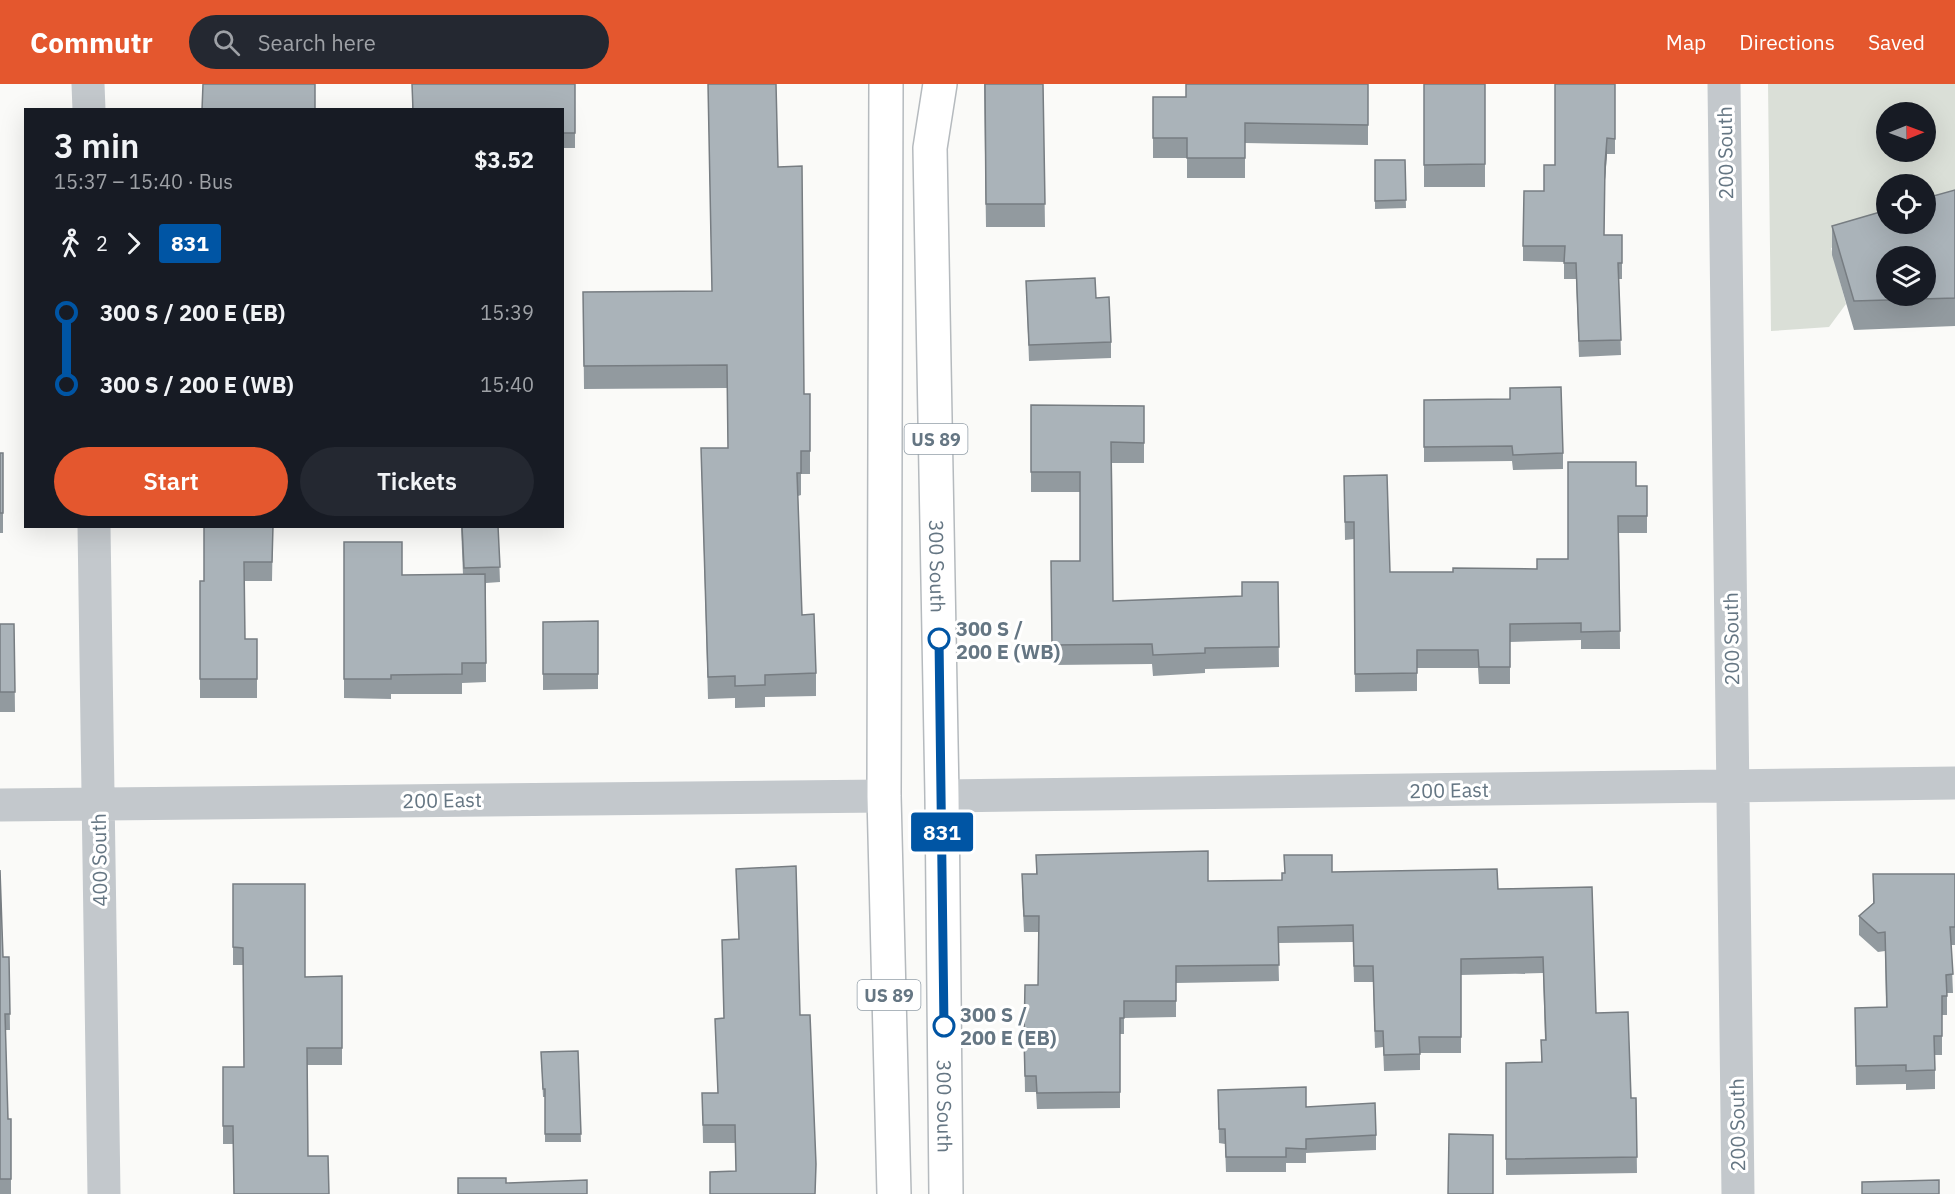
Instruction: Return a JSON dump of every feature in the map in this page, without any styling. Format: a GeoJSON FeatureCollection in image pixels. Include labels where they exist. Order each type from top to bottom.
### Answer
{"type":"FeatureCollection","features":[{"type":"Feature","properties":{"kind":"main road","name":"US 89"},"geometry":{"type":"LineString","coordinates":[[886,84],[885,796],[894,1194]]}},
{"type":"Feature","properties":{"kind":"main road","name":"300 South"},"geometry":{"type":"LineString","coordinates":[[940,84],[930,148],[942,796],[946,1194]]}},
{"type":"Feature","properties":{"kind":"street"},"geometry":{"type":"LineString","coordinates":[[88,84],[89,108]]}},
{"type":"Feature","properties":{"kind":"street","name":"200 South"},"geometry":{"type":"LineString","coordinates":[[1724,84],[1738,1194]]}},
{"type":"Feature","properties":{"kind":"street","name":"400 South"},"geometry":{"type":"LineString","coordinates":[[94,528],[104,1194]]}},
{"type":"Feature","properties":{"kind":"street","name":"200 East"},"geometry":{"type":"LineString","coordinates":[[942,796],[1955,783]]}},
{"type":"Feature","properties":{"kind":"street","name":"200 East"},"geometry":{"type":"LineString","coordinates":[[0,805],[885,796]]}},
{"type":"Feature","properties":{"kind":"shaded area"},"geometry":{"type":"Polygon","coordinates":[[[1768,84],[1955,84],[1955,218],[1936,223],[1936,174],[1876,174],[1876,234],[1889,234],[1831,248],[1846,304],[1829,327],[1771,331],[1768,84]]]}},
{"type":"Feature","properties":{"kind":"building"},"geometry":{"type":"Polygon","coordinates":[[[203,84],[315,84],[315,108],[202,108],[203,84]]]}},
{"type":"Feature","properties":{"kind":"building"},"geometry":{"type":"Polygon","coordinates":[[[412,84],[575,84],[575,133],[564,133],[564,108],[413,108],[412,84]]]}},
{"type":"Feature","properties":{"kind":"building"},"geometry":{"type":"Polygon","coordinates":[[[708,84],[776,84],[778,167],[802,166],[804,394],[810,394],[810,451],[801,451],[801,473],[797,473],[802,615],[814,614],[816,673],[765,675],[765,685],[735,686],[735,676],[708,677],[701,448],[728,448],[727,365],[584,366],[583,292],[712,291],[708,84]]]}},
{"type":"Feature","properties":{"kind":"building"},"geometry":{"type":"Polygon","coordinates":[[[985,84],[1043,84],[1045,204],[986,204],[985,84]]]}},
{"type":"Feature","properties":{"kind":"building"},"geometry":{"type":"Polygon","coordinates":[[[1186,84],[1368,84],[1368,125],[1245,123],[1245,158],[1187,158],[1187,138],[1153,138],[1153,97],[1186,97],[1186,84]]]}},
{"type":"Feature","properties":{"kind":"building"},"geometry":{"type":"Polygon","coordinates":[[[1424,84],[1485,84],[1485,164],[1424,165],[1424,84]]]}},
{"type":"Feature","properties":{"kind":"building"},"geometry":{"type":"Polygon","coordinates":[[[1555,84],[1615,84],[1615,139],[1607,138],[1605,164],[1604,235],[1622,235],[1622,263],[1618,263],[1621,340],[1579,341],[1576,263],[1564,263],[1565,246],[1523,246],[1524,191],[1544,191],[1544,165],[1555,165],[1555,84]]]}},
{"type":"Feature","properties":{"kind":"building"},"geometry":{"type":"Polygon","coordinates":[[[1375,160],[1405,160],[1406,200],[1375,201],[1375,160]]]}},
{"type":"Feature","properties":{"kind":"building"},"geometry":{"type":"Polygon","coordinates":[[[1955,190],[1955,298],[1936,299],[1936,246],[1876,246],[1876,300],[1854,301],[1832,226],[1876,213],[1876,234],[1936,234],[1936,195],[1955,190]]]}},
{"type":"Feature","properties":{"kind":"building"},"geometry":{"type":"Polygon","coordinates":[[[1095,278],[1096,298],[1109,297],[1111,342],[1029,345],[1026,281],[1095,278]]]}},
{"type":"Feature","properties":{"kind":"building"},"geometry":{"type":"Polygon","coordinates":[[[1561,387],[1563,453],[1513,455],[1512,446],[1424,447],[1424,400],[1510,399],[1510,388],[1561,387]]]}},
{"type":"Feature","properties":{"kind":"building"},"geometry":{"type":"Polygon","coordinates":[[[1031,405],[1144,406],[1144,443],[1111,442],[1113,601],[1242,596],[1242,582],[1278,582],[1279,647],[1205,648],[1205,653],[1153,655],[1152,644],[1052,645],[1051,561],[1080,561],[1080,472],[1031,472],[1031,405]]]}},
{"type":"Feature","properties":{"kind":"building"},"geometry":{"type":"Polygon","coordinates":[[[0,453],[3,453],[3,513],[0,513],[0,453]]]}},
{"type":"Feature","properties":{"kind":"building"},"geometry":{"type":"Polygon","coordinates":[[[1568,462],[1636,462],[1636,486],[1647,486],[1647,516],[1618,516],[1620,631],[1581,632],[1581,623],[1510,624],[1510,667],[1479,667],[1478,650],[1417,650],[1417,673],[1355,674],[1354,522],[1345,522],[1344,476],[1387,475],[1390,572],[1453,572],[1453,568],[1537,569],[1537,559],[1568,559],[1568,462]]]}},
{"type":"Feature","properties":{"kind":"building"},"geometry":{"type":"Polygon","coordinates":[[[204,528],[273,528],[272,562],[244,562],[245,639],[257,639],[257,679],[200,679],[200,581],[204,581],[204,528]]]}},
{"type":"Feature","properties":{"kind":"building"},"geometry":{"type":"Polygon","coordinates":[[[462,528],[498,528],[500,567],[464,568],[462,528]]]}},
{"type":"Feature","properties":{"kind":"building"},"geometry":{"type":"Polygon","coordinates":[[[344,542],[402,542],[402,575],[485,574],[486,663],[462,663],[462,674],[391,675],[391,679],[344,679],[344,542]]]}},
{"type":"Feature","properties":{"kind":"building"},"geometry":{"type":"Polygon","coordinates":[[[598,621],[598,674],[543,674],[543,622],[598,621]]]}},
{"type":"Feature","properties":{"kind":"building"},"geometry":{"type":"Polygon","coordinates":[[[0,624],[14,624],[15,692],[0,692],[0,624]]]}},
{"type":"Feature","properties":{"kind":"building"},"geometry":{"type":"Polygon","coordinates":[[[1208,851],[1208,881],[1282,880],[1282,873],[1285,873],[1284,855],[1332,855],[1332,872],[1497,869],[1498,889],[1592,887],[1596,1013],[1628,1012],[1631,1098],[1636,1098],[1637,1157],[1506,1159],[1506,1063],[1542,1062],[1541,1040],[1546,1040],[1543,957],[1461,959],[1461,1037],[1419,1037],[1420,1054],[1384,1055],[1383,1031],[1375,1031],[1373,966],[1354,966],[1353,925],[1278,927],[1279,965],[1176,966],[1176,1001],[1124,1001],[1124,1018],[1120,1018],[1120,1092],[1037,1093],[1036,1076],[1025,1076],[1024,1037],[1025,985],[1038,985],[1039,916],[1024,916],[1022,874],[1037,874],[1036,855],[1208,851]]]}},
{"type":"Feature","properties":{"kind":"building"},"geometry":{"type":"Polygon","coordinates":[[[796,866],[800,1015],[810,1015],[816,1164],[815,1194],[710,1194],[710,1172],[736,1171],[735,1125],[703,1125],[702,1093],[718,1093],[715,1019],[724,1018],[722,940],[739,939],[736,869],[796,866]]]}},
{"type":"Feature","properties":{"kind":"building"},"geometry":{"type":"Polygon","coordinates":[[[0,870],[3,957],[9,957],[10,1014],[5,1014],[8,1119],[11,1119],[11,1179],[0,1179],[0,870]]]}},
{"type":"Feature","properties":{"kind":"building"},"geometry":{"type":"Polygon","coordinates":[[[1873,874],[1955,874],[1955,927],[1950,927],[1953,974],[1946,975],[1947,996],[1942,996],[1942,1036],[1934,1036],[1935,1070],[1906,1071],[1906,1065],[1856,1066],[1855,1008],[1887,1007],[1885,932],[1878,933],[1859,916],[1874,903],[1873,874]]]}},
{"type":"Feature","properties":{"kind":"building"},"geometry":{"type":"Polygon","coordinates":[[[233,884],[305,884],[305,977],[342,976],[342,1048],[307,1048],[308,1156],[328,1156],[329,1194],[234,1194],[233,1126],[223,1126],[223,1067],[244,1067],[243,948],[233,947],[233,884]]]}},
{"type":"Feature","properties":{"kind":"building"},"geometry":{"type":"Polygon","coordinates":[[[578,1051],[581,1134],[545,1134],[545,1089],[543,1089],[541,1052],[578,1051]]]}},
{"type":"Feature","properties":{"kind":"building"},"geometry":{"type":"Polygon","coordinates":[[[1306,1087],[1306,1107],[1375,1103],[1376,1135],[1306,1139],[1306,1149],[1286,1148],[1286,1157],[1226,1157],[1225,1129],[1219,1129],[1218,1090],[1306,1087]]]}},
{"type":"Feature","properties":{"kind":"building"},"geometry":{"type":"Polygon","coordinates":[[[1449,1134],[1493,1135],[1493,1194],[1448,1194],[1449,1134]]]}},
{"type":"Feature","properties":{"kind":"building"},"geometry":{"type":"Polygon","coordinates":[[[458,1178],[506,1178],[506,1183],[587,1180],[587,1194],[458,1194],[458,1178]]]}},
{"type":"Feature","properties":{"kind":"building"},"geometry":{"type":"Polygon","coordinates":[[[1939,1180],[1939,1194],[1862,1194],[1862,1182],[1939,1180]]]}},
{"type":"Feature","properties":{"kind":"bus line","name":"831"},"geometry":{"type":"LineString","coordinates":[[939,639],[944,1026]]}},
{"type":"Feature","properties":{"kind":"place","name":"300 S / 200 E (WB)"},"geometry":{"type":"Point","coordinates":[939,639]}},
{"type":"Feature","properties":{"kind":"place","name":"300 S / 200 E (EB)"},"geometry":{"type":"Point","coordinates":[944,1026]}}]}
